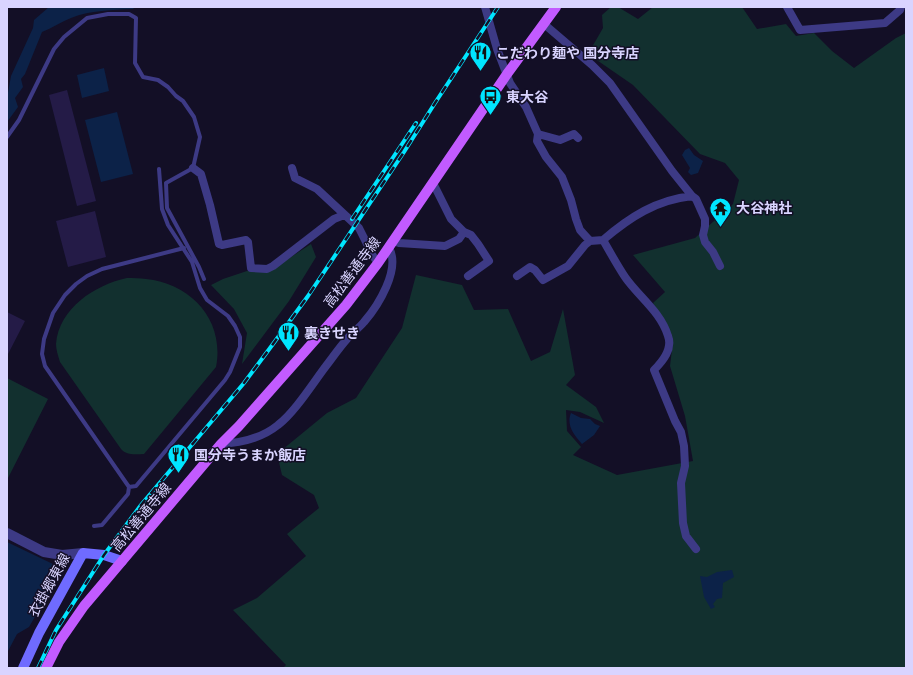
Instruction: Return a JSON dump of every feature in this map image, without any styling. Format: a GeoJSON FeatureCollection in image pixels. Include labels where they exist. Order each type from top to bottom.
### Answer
{"type":"FeatureCollection","features":[{"type":"Feature","properties":{"kind":"main road","name":"高松善通寺線"},"geometry":{"type":"LineString","coordinates":[[46,668],[59,642],[84,606],[221,444],[346,305],[378,263],[507,74],[556,7]]}},
{"type":"Feature","properties":{"kind":"main road","name":"衣掛郷東線"},"geometry":{"type":"LineString","coordinates":[[24,668],[39,633],[83,553],[104,555],[122,561]]}},
{"type":"Feature","properties":{"kind":"street"},"geometry":{"type":"LineString","coordinates":[[485,7],[497,49],[510,83],[521,99],[538,134],[537,141],[546,157],[562,177],[580,230],[590,241]]}},
{"type":"Feature","properties":{"kind":"street"},"geometry":{"type":"LineString","coordinates":[[787,7],[800,30],[885,23],[902,7]]}},
{"type":"Feature","properties":{"kind":"street"},"geometry":{"type":"LineString","coordinates":[[544,24],[592,65],[610,83],[664,161],[696,199],[705,219],[703,235],[705,242],[720,266]]}},
{"type":"Feature","properties":{"kind":"street"},"geometry":{"type":"LineString","coordinates":[[538,134],[560,140],[574,134],[578,138]]}},
{"type":"Feature","properties":{"kind":"street"},"geometry":{"type":"LineString","coordinates":[[193,168],[201,174],[219,244],[222,245],[246,240],[248,242],[251,268],[267,269],[273,266],[334,219],[344,214]]}},
{"type":"Feature","properties":{"kind":"street"},"geometry":{"type":"LineString","coordinates":[[292,168],[295,178],[317,189],[359,228],[378,263]]}},
{"type":"Feature","properties":{"kind":"street"},"geometry":{"type":"LineString","coordinates":[[433,182],[451,219],[464,232],[471,235],[489,261],[468,276]]}},
{"type":"Feature","properties":{"kind":"street"},"geometry":{"type":"LineString","coordinates":[[517,276],[530,267],[536,270],[543,280],[568,266],[590,241],[603,240],[642,211],[679,198],[692,196]]}},
{"type":"Feature","properties":{"kind":"street"},"geometry":{"type":"LineString","coordinates":[[221,444],[238,443],[266,433],[279,425],[290,413],[347,339],[364,322],[378,302],[391,274],[393,260],[391,244],[399,243],[445,246],[459,240],[464,232]]}},
{"type":"Feature","properties":{"kind":"street"},"geometry":{"type":"LineString","coordinates":[[603,240],[625,276],[662,323],[669,337],[668,352],[663,361],[654,370],[681,432],[684,446],[684,466],[681,484],[683,523],[686,536],[696,548]]}},
{"type":"Feature","properties":{"kind":"street"},"geometry":{"type":"LineString","coordinates":[[7,533],[49,553],[62,555],[83,553]]}},
{"type":"Feature","properties":{"kind":"lane"},"geometry":{"type":"LineString","coordinates":[[7,138],[19,120],[54,49],[64,37],[87,18],[108,14],[130,14],[136,18],[135,63],[143,77],[158,80],[183,101],[194,117],[200,137],[193,168],[166,183],[167,208],[204,279]]}},
{"type":"Feature","properties":{"kind":"lane"},"geometry":{"type":"LineString","coordinates":[[129,487],[136,486],[225,380],[230,372],[240,347],[240,338],[235,326],[228,316],[206,300],[200,288],[192,262],[168,225],[162,209],[159,169]]}},
{"type":"Feature","properties":{"kind":"lane"},"geometry":{"type":"LineString","coordinates":[[168,225],[174,221]]}},
{"type":"Feature","properties":{"kind":"lane"},"geometry":{"type":"LineString","coordinates":[[94,526],[102,525],[128,494],[129,487],[46,366],[42,354],[44,339],[53,313],[64,295],[87,276],[102,269],[184,248]]}},
{"type":"Feature","properties":{"kind":"green space"},"geometry":{"type":"Polygon","coordinates":[[[611,7],[618,7],[638,19],[653,7],[742,7],[757,29],[786,24],[796,36],[814,33],[832,51],[854,68],[896,38],[906,33],[906,668],[283,668],[286,665],[233,610],[257,598],[306,556],[287,534],[319,508],[314,495],[282,475],[277,454],[327,413],[356,398],[402,328],[416,275],[462,285],[474,310],[508,309],[531,361],[550,352],[563,309],[575,375],[566,385],[596,407],[604,423],[580,412],[566,410],[567,431],[581,447],[573,455],[617,475],[693,461],[685,416],[670,366],[673,341],[653,303],[665,292],[633,255],[695,238],[733,204],[739,180],[725,163],[700,154],[633,85],[588,54],[603,28],[602,15],[611,7]]]}},
{"type":"Feature","properties":{"kind":"green space"},"geometry":{"type":"Polygon","coordinates":[[[311,244],[316,257],[289,301],[242,364],[247,333],[234,309],[211,285],[223,279],[247,271],[271,270],[311,244]]]}},
{"type":"Feature","properties":{"kind":"green space"},"geometry":{"type":"Polygon","coordinates":[[[127,278],[163,282],[178,288],[191,297],[202,308],[210,320],[215,335],[217,350],[216,367],[144,454],[129,454],[121,449],[60,362],[56,346],[59,331],[64,319],[71,309],[91,292],[115,281],[127,278]]]}},
{"type":"Feature","properties":{"kind":"green space"},"geometry":{"type":"Polygon","coordinates":[[[7,378],[48,399],[7,480],[7,378]]]}},
{"type":"Feature","properties":{"kind":"water"},"geometry":{"type":"Polygon","coordinates":[[[49,7],[135,7],[133,9],[86,13],[42,32],[25,74],[21,79],[23,87],[15,98],[18,107],[7,122],[7,98],[11,76],[33,28],[34,20],[49,7]]]}},
{"type":"Feature","properties":{"kind":"water"},"geometry":{"type":"Polygon","coordinates":[[[104,68],[109,91],[82,98],[77,75],[104,68]]]}},
{"type":"Feature","properties":{"kind":"water"},"geometry":{"type":"Polygon","coordinates":[[[117,112],[133,174],[101,182],[85,120],[117,112]]]}},
{"type":"Feature","properties":{"kind":"water"},"geometry":{"type":"Polygon","coordinates":[[[689,148],[694,155],[703,161],[698,173],[691,175],[688,172],[690,168],[682,155],[685,150],[689,148]]]}},
{"type":"Feature","properties":{"kind":"water"},"geometry":{"type":"Polygon","coordinates":[[[571,413],[581,418],[590,419],[595,424],[600,426],[594,435],[582,444],[570,426],[569,422],[571,413]]]}},
{"type":"Feature","properties":{"kind":"water"},"geometry":{"type":"Polygon","coordinates":[[[7,542],[55,565],[57,574],[50,591],[29,627],[17,634],[7,653],[7,542]]]}},
{"type":"Feature","properties":{"kind":"water"},"geometry":{"type":"Polygon","coordinates":[[[732,570],[734,577],[723,583],[722,598],[717,599],[713,604],[715,607],[711,609],[704,597],[700,576],[707,577],[717,572],[732,570]]]}},
{"type":"Feature","properties":{"kind":"building"},"geometry":{"type":"Polygon","coordinates":[[[67,90],[96,201],[77,206],[49,95],[67,90]]]}},
{"type":"Feature","properties":{"kind":"building"},"geometry":{"type":"Polygon","coordinates":[[[95,211],[106,257],[68,267],[56,221],[95,211]]]}},
{"type":"Feature","properties":{"kind":"building"},"geometry":{"type":"Polygon","coordinates":[[[7,312],[25,321],[7,356],[7,312]]]}},
{"type":"Feature","properties":{"kind":"railway"},"geometry":{"type":"LineString","coordinates":[[38,668],[56,630],[104,555],[141,505],[244,383],[308,296],[498,7]]}},
{"type":"Feature","properties":{"kind":"railway"},"geometry":{"type":"LineString","coordinates":[[352,219],[416,123]]}},
{"type":"Feature","properties":{"kind":"place","name":"こだわり麺や 国分寺店"},"geometry":{"type":"Point","coordinates":[481,72]}},
{"type":"Feature","properties":{"kind":"place","name":"東大谷"},"geometry":{"type":"Point","coordinates":[491,116]}},
{"type":"Feature","properties":{"kind":"place","name":"大谷神社"},"geometry":{"type":"Point","coordinates":[720,228]}},
{"type":"Feature","properties":{"kind":"place","name":"裏きせき"},"geometry":{"type":"Point","coordinates":[289,352]}},
{"type":"Feature","properties":{"kind":"place","name":"国分寺うまか飯店"},"geometry":{"type":"Point","coordinates":[178,474]}}]}
